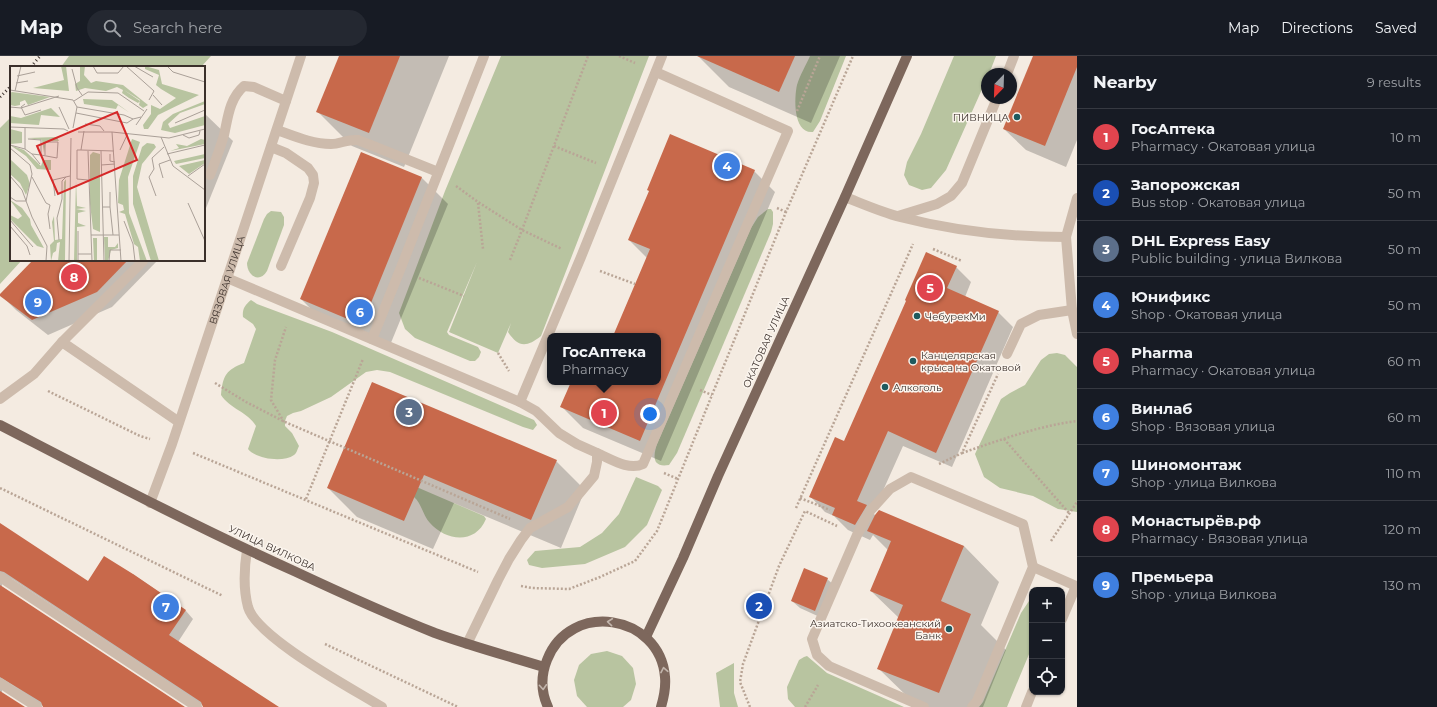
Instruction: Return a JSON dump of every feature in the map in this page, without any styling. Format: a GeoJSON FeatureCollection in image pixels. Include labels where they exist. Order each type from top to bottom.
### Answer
{"type":"FeatureCollection","features":[{"type":"Feature","properties":{"kind":"main road","name":"ОКАТОВАЯ УЛИЦА"},"geometry":{"type":"LineString","coordinates":[[646,637],[683,558],[718,476],[845,197],[907,56]]}},
{"type":"Feature","properties":{"kind":"main road","name":"УЛИЦА ВИЛКОВА"},"geometry":{"type":"LineString","coordinates":[[0,425],[150,503],[247,550],[359,601],[468,644],[544,667]]}},
{"type":"Feature","properties":{"kind":"main road"},"geometry":{"type":"LineString","coordinates":[[548,707],[543,691],[544,667],[557,642],[580,626],[594,622],[607,621],[634,629],[646,637],[656,649],[663,662],[666,678],[665,693],[661,707]]}},
{"type":"Feature","properties":{"kind":"street","name":"ВЯЗОВАЯ УЛИЦА"},"geometry":{"type":"LineString","coordinates":[[150,503],[180,422],[302,56]]}},
{"type":"Feature","properties":{"kind":"street"},"geometry":{"type":"LineString","coordinates":[[372,339],[484,56]]}},
{"type":"Feature","properties":{"kind":"street"},"geometry":{"type":"LineString","coordinates":[[549,333],[662,56]]}},
{"type":"Feature","properties":{"kind":"street"},"geometry":{"type":"LineString","coordinates":[[1009,68],[1014,56]]}},
{"type":"Feature","properties":{"kind":"street"},"geometry":{"type":"LineString","coordinates":[[227,278],[520,402],[536,411],[559,434],[577,444],[631,467],[638,467],[644,464],[788,131],[656,72]]}},
{"type":"Feature","properties":{"kind":"street"},"geometry":{"type":"LineString","coordinates":[[210,174],[224,136],[232,103],[238,92],[244,86],[254,87],[286,101]]}},
{"type":"Feature","properties":{"kind":"street"},"geometry":{"type":"LineString","coordinates":[[898,216],[937,204],[951,196],[962,183],[995,104]]}},
{"type":"Feature","properties":{"kind":"street"},"geometry":{"type":"LineString","coordinates":[[277,130],[316,143],[332,144],[351,139],[358,140],[438,172]]}},
{"type":"Feature","properties":{"kind":"street"},"geometry":{"type":"LineString","coordinates":[[271,147],[286,153],[308,168],[313,175],[314,183],[310,198],[281,266]]}},
{"type":"Feature","properties":{"kind":"street"},"geometry":{"type":"LineString","coordinates":[[845,197],[898,216],[923,222],[1001,235],[1066,237]]}},
{"type":"Feature","properties":{"kind":"street"},"geometry":{"type":"LineString","coordinates":[[1077,198],[1066,237],[1072,310],[1077,334]]}},
{"type":"Feature","properties":{"kind":"street"},"geometry":{"type":"LineString","coordinates":[[0,399],[34,374],[62,342],[143,261]]}},
{"type":"Feature","properties":{"kind":"street"},"geometry":{"type":"LineString","coordinates":[[1007,354],[1021,324],[1039,315],[1072,310]]}},
{"type":"Feature","properties":{"kind":"street"},"geometry":{"type":"LineString","coordinates":[[520,402],[547,338]]}},
{"type":"Feature","properties":{"kind":"street"},"geometry":{"type":"LineString","coordinates":[[62,342],[180,422]]}},
{"type":"Feature","properties":{"kind":"street"},"geometry":{"type":"LineString","coordinates":[[468,644],[509,559],[530,528],[568,507],[594,476],[598,462],[597,453]]}},
{"type":"Feature","properties":{"kind":"street"},"geometry":{"type":"LineString","coordinates":[[924,707],[829,666],[818,656],[812,639],[857,535],[870,511],[890,489],[911,477],[1023,524],[1033,567],[977,701],[972,707]]}},
{"type":"Feature","properties":{"kind":"street"},"geometry":{"type":"LineString","coordinates":[[247,550],[244,576],[249,608],[261,625],[290,651],[382,707]]}},
{"type":"Feature","properties":{"kind":"street"},"geometry":{"type":"LineString","coordinates":[[1033,567],[1076,586],[1065,612]]}},
{"type":"Feature","properties":{"kind":"street"},"geometry":{"type":"LineString","coordinates":[[0,577],[197,707]]}},
{"type":"Feature","properties":{"kind":"street"},"geometry":{"type":"LineString","coordinates":[[0,683],[37,707]]}},
{"type":"Feature","properties":{"kind":"street"},"geometry":{"type":"LineString","coordinates":[[1026,707],[1031,695]]}},
{"type":"Feature","properties":{"kind":"path"},"geometry":{"type":"LineString","coordinates":[[510,260],[588,56]]}},
{"type":"Feature","properties":{"kind":"path"},"geometry":{"type":"LineString","coordinates":[[619,56],[641,65]]}},
{"type":"Feature","properties":{"kind":"path"},"geometry":{"type":"LineString","coordinates":[[788,131],[820,56]]}},
{"type":"Feature","properties":{"kind":"path"},"geometry":{"type":"LineString","coordinates":[[554,146],[586,159]]}},
{"type":"Feature","properties":{"kind":"path"},"geometry":{"type":"LineString","coordinates":[[483,249],[478,202],[522,230],[546,242]]}},
{"type":"Feature","properties":{"kind":"path"},"geometry":{"type":"LineString","coordinates":[[796,508],[923,222]]}},
{"type":"Feature","properties":{"kind":"path"},"geometry":{"type":"LineString","coordinates":[[926,246],[962,261]]}},
{"type":"Feature","properties":{"kind":"path"},"geometry":{"type":"LineString","coordinates":[[596,269],[635,284]]}},
{"type":"Feature","properties":{"kind":"path"},"geometry":{"type":"LineString","coordinates":[[440,286],[464,296]]}},
{"type":"Feature","properties":{"kind":"path"},"geometry":{"type":"LineString","coordinates":[[285,422],[271,400],[275,360],[293,306]]}},
{"type":"Feature","properties":{"kind":"path"},"geometry":{"type":"LineString","coordinates":[[962,453],[1007,354]]}},
{"type":"Feature","properties":{"kind":"path"},"geometry":{"type":"LineString","coordinates":[[196,372],[246,402],[285,422],[530,528]]}},
{"type":"Feature","properties":{"kind":"path"},"geometry":{"type":"LineString","coordinates":[[306,499],[358,372]]}},
{"type":"Feature","properties":{"kind":"path"},"geometry":{"type":"LineString","coordinates":[[25,380],[140,436],[172,444],[306,499],[463,567],[498,580]]}},
{"type":"Feature","properties":{"kind":"path"},"geometry":{"type":"LineString","coordinates":[[911,477],[962,453],[1004,438],[1058,423],[1077,421]]}},
{"type":"Feature","properties":{"kind":"path"},"geometry":{"type":"LineString","coordinates":[[1004,438],[1069,513]]}},
{"type":"Feature","properties":{"kind":"path"},"geometry":{"type":"LineString","coordinates":[[0,488],[249,608]]}},
{"type":"Feature","properties":{"kind":"path"},"geometry":{"type":"LineString","coordinates":[[800,498],[830,510]]}},
{"type":"Feature","properties":{"kind":"path"},"geometry":{"type":"LineString","coordinates":[[1033,567],[1077,502]]}},
{"type":"Feature","properties":{"kind":"path"},"geometry":{"type":"LineString","coordinates":[[750,707],[740,682],[743,664],[778,566],[805,511],[825,521]]}},
{"type":"Feature","properties":{"kind":"path"},"geometry":{"type":"LineString","coordinates":[[320,642],[458,707]]}},
{"type":"Feature","properties":{"kind":"green space"},"geometry":{"type":"Polygon","coordinates":[[[69,56],[211,56],[202,66],[62,66],[69,56]]]}},
{"type":"Feature","properties":{"kind":"green space"},"geometry":{"type":"Polygon","coordinates":[[[501,56],[649,56],[541,336],[531,343],[519,343],[515,341],[508,332],[511,323],[498,353],[449,332],[477,262],[447,332],[449,335],[478,347],[481,352],[479,357],[475,361],[470,361],[415,338],[405,329],[399,313],[445,191],[501,56]]]}},
{"type":"Feature","properties":{"kind":"green space"},"geometry":{"type":"Polygon","coordinates":[[[810,56],[846,56],[820,121],[813,132],[806,131],[802,127],[798,121],[795,106],[797,85],[810,56]]]}},
{"type":"Feature","properties":{"kind":"green space"},"geometry":{"type":"Polygon","coordinates":[[[954,56],[996,56],[991,68],[981,68],[981,91],[946,170],[931,188],[922,190],[909,185],[904,175],[907,162],[921,134],[954,56]]]}},
{"type":"Feature","properties":{"kind":"green space"},"geometry":{"type":"Polygon","coordinates":[[[10,118],[10,261],[21,261],[0,284],[0,128],[10,118]]]}},
{"type":"Feature","properties":{"kind":"green space"},"geometry":{"type":"Polygon","coordinates":[[[768,209],[771,209],[773,212],[771,232],[677,453],[669,465],[659,465],[655,460],[657,444],[751,228],[758,217],[768,209]]]}},
{"type":"Feature","properties":{"kind":"green space"},"geometry":{"type":"Polygon","coordinates":[[[271,211],[281,212],[284,217],[284,225],[267,271],[264,275],[257,277],[251,274],[247,263],[264,219],[271,211]]]}},
{"type":"Feature","properties":{"kind":"green space"},"geometry":{"type":"Polygon","coordinates":[[[251,300],[257,304],[332,332],[534,420],[537,425],[533,430],[523,427],[390,372],[377,370],[366,372],[331,397],[287,416],[285,426],[292,433],[299,446],[294,455],[283,459],[270,459],[257,455],[248,449],[256,426],[253,421],[229,404],[221,395],[226,374],[233,368],[244,363],[256,329],[253,324],[243,317],[244,307],[251,300]]]}},
{"type":"Feature","properties":{"kind":"green space"},"geometry":{"type":"Polygon","coordinates":[[[1057,353],[1065,355],[1077,367],[1077,512],[1058,509],[1033,496],[1000,488],[984,477],[975,454],[1001,399],[1025,385],[1041,360],[1049,354],[1057,353]]]}},
{"type":"Feature","properties":{"kind":"green space"},"geometry":{"type":"Polygon","coordinates":[[[363,464],[484,516],[486,519],[475,533],[468,536],[460,538],[444,534],[430,523],[414,497],[363,464]]]}},
{"type":"Feature","properties":{"kind":"green space"},"geometry":{"type":"Polygon","coordinates":[[[636,477],[658,486],[662,490],[647,525],[625,547],[585,564],[542,568],[529,565],[527,560],[535,551],[580,547],[602,533],[619,514],[636,477]]]}},
{"type":"Feature","properties":{"kind":"green space"},"geometry":{"type":"Polygon","coordinates":[[[1029,601],[1029,654],[1007,707],[979,707],[983,702],[1021,613],[1029,601]]]}},
{"type":"Feature","properties":{"kind":"green space"},"geometry":{"type":"Polygon","coordinates":[[[607,651],[622,656],[633,668],[636,684],[631,700],[623,707],[587,707],[577,696],[574,680],[579,665],[591,654],[607,651]]]}},
{"type":"Feature","properties":{"kind":"green space"},"geometry":{"type":"Polygon","coordinates":[[[807,656],[827,673],[904,707],[795,707],[788,699],[787,687],[799,660],[807,656]]]}},
{"type":"Feature","properties":{"kind":"green space"},"geometry":{"type":"Polygon","coordinates":[[[734,663],[734,693],[738,707],[720,707],[716,673],[734,663]]]}},
{"type":"Feature","properties":{"kind":"building"},"geometry":{"type":"Polygon","coordinates":[[[339,56],[400,56],[369,133],[316,112],[339,56]]]}},
{"type":"Feature","properties":{"kind":"building"},"geometry":{"type":"Polygon","coordinates":[[[697,56],[795,56],[779,92],[697,56]]]}},
{"type":"Feature","properties":{"kind":"building"},"geometry":{"type":"Polygon","coordinates":[[[1033,56],[1077,56],[1077,67],[1045,146],[1003,129],[1013,104],[1017,104],[1017,95],[1033,56]]]}},
{"type":"Feature","properties":{"kind":"building"},"geometry":{"type":"Polygon","coordinates":[[[670,134],[755,170],[640,441],[560,407],[570,385],[661,385],[661,333],[614,333],[650,249],[628,240],[649,191],[647,190],[670,134]]]}},
{"type":"Feature","properties":{"kind":"building"},"geometry":{"type":"Polygon","coordinates":[[[361,152],[422,177],[362,325],[300,299],[361,152]]]}},
{"type":"Feature","properties":{"kind":"building"},"geometry":{"type":"Polygon","coordinates":[[[926,252],[957,266],[947,288],[999,311],[936,453],[888,431],[857,501],[867,505],[855,525],[832,515],[835,508],[809,497],[835,437],[844,441],[926,252]]]}},
{"type":"Feature","properties":{"kind":"building"},"geometry":{"type":"Polygon","coordinates":[[[32,261],[127,261],[97,292],[32,320],[0,296],[0,294],[32,261]]]}},
{"type":"Feature","properties":{"kind":"building"},"geometry":{"type":"Polygon","coordinates":[[[372,382],[557,460],[531,520],[424,475],[404,521],[327,488],[372,382]]]}},
{"type":"Feature","properties":{"kind":"building"},"geometry":{"type":"Polygon","coordinates":[[[879,510],[964,546],[941,601],[971,614],[939,693],[877,669],[903,605],[870,591],[891,541],[867,531],[879,510]]]}},
{"type":"Feature","properties":{"kind":"building"},"geometry":{"type":"Polygon","coordinates":[[[0,523],[88,581],[104,556],[133,574],[186,610],[169,635],[279,707],[203,707],[201,702],[4,572],[0,571],[0,523]]]}},
{"type":"Feature","properties":{"kind":"building"},"geometry":{"type":"Polygon","coordinates":[[[804,568],[828,578],[815,611],[791,601],[804,568]]]}},
{"type":"Feature","properties":{"kind":"building"},"geometry":{"type":"Polygon","coordinates":[[[0,585],[185,707],[43,707],[41,702],[0,677],[0,585]]]}},
{"type":"Feature","properties":{"kind":"building"},"geometry":{"type":"Polygon","coordinates":[[[0,691],[25,707],[0,707],[0,691]]]}},
{"type":"Feature","properties":{"kind":"railway"},"geometry":{"type":"LineString","coordinates":[[32,66],[40,56]]}},
{"type":"Feature","properties":{"kind":"railway"},"geometry":{"type":"LineString","coordinates":[[0,97],[10,87]]}},
{"type":"Feature","properties":{"kind":"place","name":"ПИВНИЦА"},"geometry":{"type":"Point","coordinates":[1017,117]}},
{"type":"Feature","properties":{"kind":"place","name":"Юнификс"},"geometry":{"type":"Point","coordinates":[727,166]}},
{"type":"Feature","properties":{"kind":"place","name":"Монастырёв.рф"},"geometry":{"type":"Point","coordinates":[74,277]}},
{"type":"Feature","properties":{"kind":"place","name":"Pharma"},"geometry":{"type":"Point","coordinates":[930,288]}},
{"type":"Feature","properties":{"kind":"place","name":"Премьера"},"geometry":{"type":"Point","coordinates":[38,302]}},
{"type":"Feature","properties":{"kind":"place","name":"Винлаб"},"geometry":{"type":"Point","coordinates":[360,312]}},
{"type":"Feature","properties":{"kind":"place","name":"ЧебурекМи"},"geometry":{"type":"Point","coordinates":[917,316]}},
{"type":"Feature","properties":{"kind":"place","name":"Канцелярская крыса на Окатовой"},"geometry":{"type":"Point","coordinates":[913,361]}},
{"type":"Feature","properties":{"kind":"place","name":"Алкоголь"},"geometry":{"type":"Point","coordinates":[885,387]}},
{"type":"Feature","properties":{"kind":"place","name":"DHL Express Easy"},"geometry":{"type":"Point","coordinates":[409,412]}},
{"type":"Feature","properties":{"kind":"place","name":"ГосАптека"},"geometry":{"type":"Point","coordinates":[604,413]}},
{"type":"Feature","properties":{"kind":"place","name":"Запорожская"},"geometry":{"type":"Point","coordinates":[759,606]}},
{"type":"Feature","properties":{"kind":"place","name":"Шиномонтаж"},"geometry":{"type":"Point","coordinates":[166,607]}},
{"type":"Feature","properties":{"kind":"place","name":"Азиатско-Тихоокеанский Банк"},"geometry":{"type":"Point","coordinates":[949,629]}}]}
